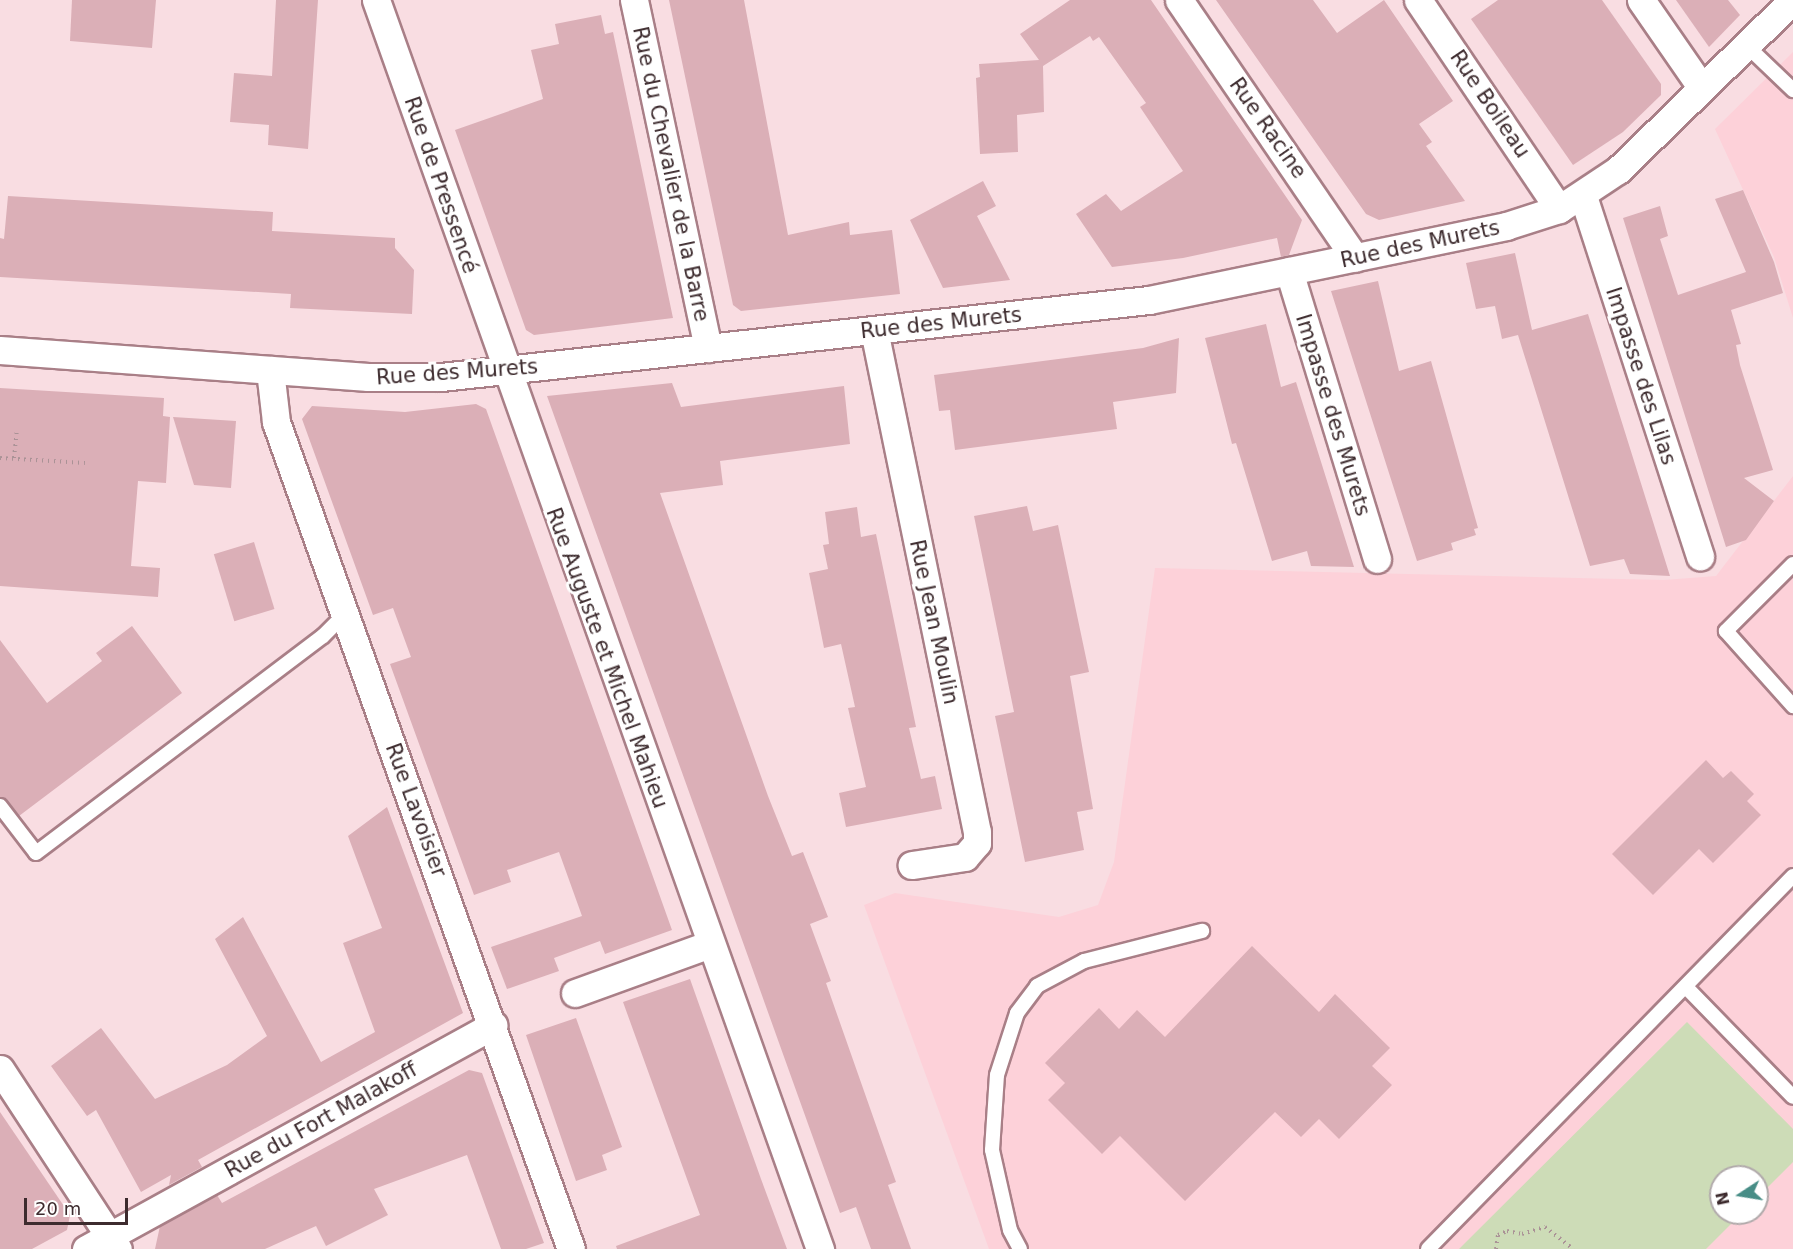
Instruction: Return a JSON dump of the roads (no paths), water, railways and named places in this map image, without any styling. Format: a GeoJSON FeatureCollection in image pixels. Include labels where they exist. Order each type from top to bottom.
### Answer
{"type":"FeatureCollection","features":[{"type":"Feature","properties":{"kind":"street","name":"Rue de Pressencé"},"geometry":{"type":"LineString","coordinates":[[376,0],[506,371]]}},
{"type":"Feature","properties":{"kind":"street","name":"Rue du Chevalier de la Barre"},"geometry":{"type":"LineString","coordinates":[[634,0],[708,348]]}},
{"type":"Feature","properties":{"kind":"street","name":"Rue Racine"},"geometry":{"type":"LineString","coordinates":[[1179,0],[1354,258]]}},
{"type":"Feature","properties":{"kind":"street","name":"Rue Boileau"},"geometry":{"type":"LineString","coordinates":[[1418,0],[1571,202]]}},
{"type":"Feature","properties":{"kind":"street"},"geometry":{"type":"LineString","coordinates":[[1641,0],[1702,88]]}},
{"type":"Feature","properties":{"kind":"street","name":"Rue des Murets"},"geometry":{"type":"LineString","coordinates":[[0,350],[391,379],[506,371],[1120,304],[1506,226],[1571,202],[1618,170],[1793,0]]}},
{"type":"Feature","properties":{"kind":"street","name":"Impasse des Lilas"},"geometry":{"type":"LineString","coordinates":[[1571,202],[1700,556]]}},
{"type":"Feature","properties":{"kind":"street","name":"Impasse des Murets"},"geometry":{"type":"LineString","coordinates":[[1288,271],[1377,559]]}},
{"type":"Feature","properties":{"kind":"street","name":"Rue Jean Moulin"},"geometry":{"type":"LineString","coordinates":[[874,330],[977,832],[977,843],[965,857],[912,865]]}},
{"type":"Feature","properties":{"kind":"street","name":"Rue Lavoisier"},"geometry":{"type":"LineString","coordinates":[[270,370],[271,399],[276,422],[494,1025],[571,1249]]}},
{"type":"Feature","properties":{"kind":"street","name":"Rue Auguste et Michel Mahieu"},"geometry":{"type":"LineString","coordinates":[[506,371],[820,1249]]}},
{"type":"Feature","properties":{"kind":"street"},"geometry":{"type":"LineString","coordinates":[[575,993],[710,944]]}},
{"type":"Feature","properties":{"kind":"street","name":"Rue du Fort Malakoff"},"geometry":{"type":"LineString","coordinates":[[86,1249],[114,1243],[494,1025]]}},
{"type":"Feature","properties":{"kind":"street"},"geometry":{"type":"LineString","coordinates":[[0,1069],[114,1243]]}},
{"type":"Feature","properties":{"kind":"lane"},"geometry":{"type":"LineString","coordinates":[[1747,46],[1793,90]]}},
{"type":"Feature","properties":{"kind":"lane"},"geometry":{"type":"LineString","coordinates":[[1793,564],[1726,631],[1769,682],[1793,706]]}},
{"type":"Feature","properties":{"kind":"lane"},"geometry":{"type":"LineString","coordinates":[[0,806],[36,853],[323,636],[345,614]]}},
{"type":"Feature","properties":{"kind":"lane"},"geometry":{"type":"LineString","coordinates":[[1428,1249],[1793,876]]}},
{"type":"Feature","properties":{"kind":"lane"},"geometry":{"type":"LineString","coordinates":[[1020,1249],[1010,1230],[992,1150],[997,1075],[1017,1013],[1037,986],[1084,961],[1202,931]]}},
{"type":"Feature","properties":{"kind":"lane"},"geometry":{"type":"LineString","coordinates":[[1686,987],[1793,1097]]}}]}
